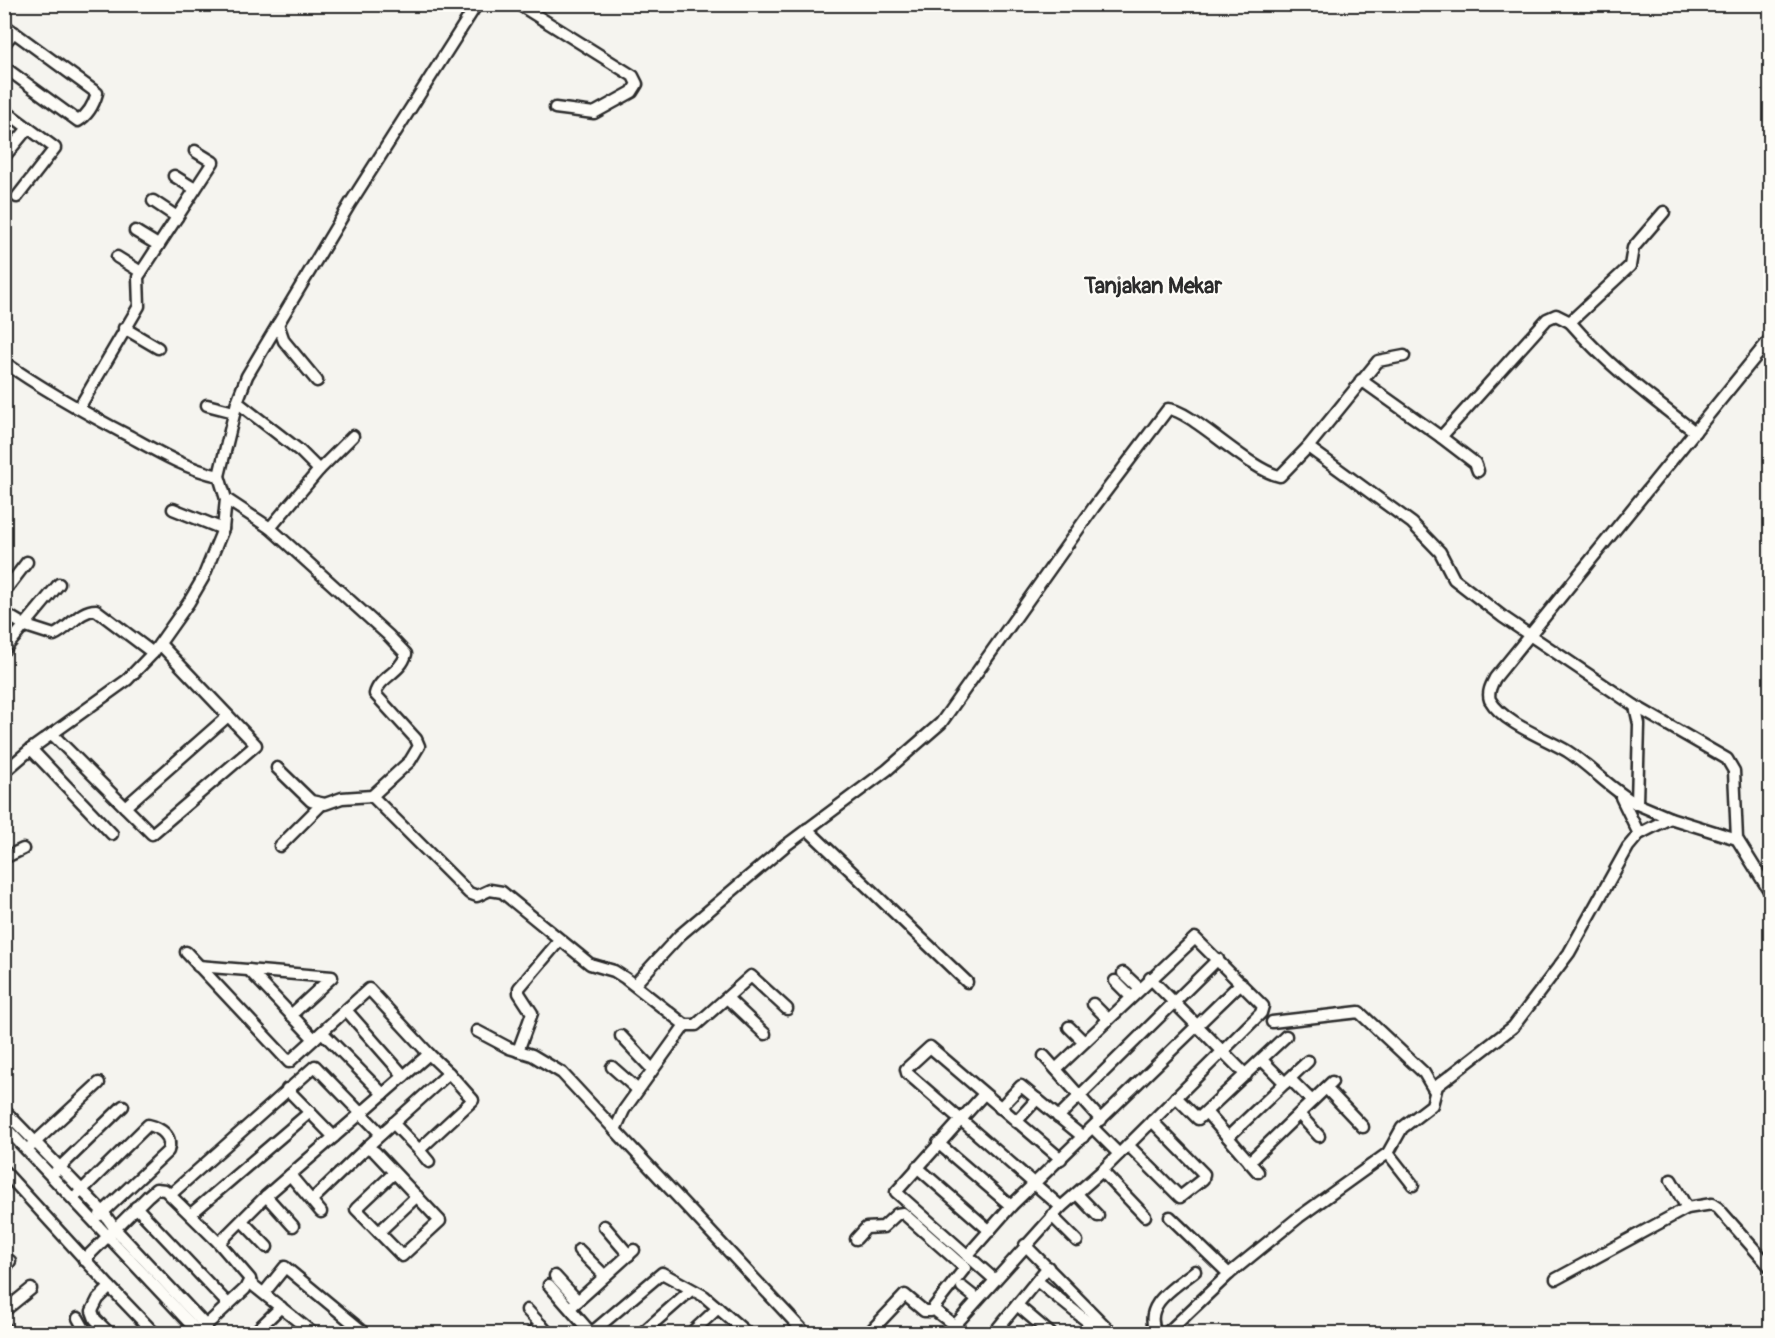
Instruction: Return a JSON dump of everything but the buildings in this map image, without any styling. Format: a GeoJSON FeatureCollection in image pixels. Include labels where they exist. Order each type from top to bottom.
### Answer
{"type":"FeatureCollection","features":[{"type":"Feature","properties":{"kind":"street"},"geometry":{"type":"LineString","coordinates":[[4,772],[32,748],[127,680],[156,648],[203,578],[223,530],[227,511],[219,476],[235,407],[260,351],[351,202],[477,4]]}},
{"type":"Feature","properties":{"kind":"street"},"geometry":{"type":"LineString","coordinates":[[518,4],[625,71],[638,84],[636,88],[594,113],[555,108]]}},
{"type":"Feature","properties":{"kind":"street"},"geometry":{"type":"LineString","coordinates":[[4,44],[9,28],[97,93],[95,100],[86,115],[78,121],[4,67]]}},
{"type":"Feature","properties":{"kind":"street"},"geometry":{"type":"LineString","coordinates":[[4,110],[55,148],[17,197]]}},
{"type":"Feature","properties":{"kind":"street"},"geometry":{"type":"LineString","coordinates":[[4,157],[28,128]]}},
{"type":"Feature","properties":{"kind":"street"},"geometry":{"type":"LineString","coordinates":[[79,408],[139,306],[138,277],[213,162],[195,151]]}},
{"type":"Feature","properties":{"kind":"street"},"geometry":{"type":"LineString","coordinates":[[174,176],[195,189]]}},
{"type":"Feature","properties":{"kind":"street"},"geometry":{"type":"LineString","coordinates":[[153,201],[177,217]]}},
{"type":"Feature","properties":{"kind":"street"},"geometry":{"type":"LineString","coordinates":[[1570,322],[1630,266],[1633,248],[1664,212]]}},
{"type":"Feature","properties":{"kind":"street"},"geometry":{"type":"LineString","coordinates":[[135,231],[158,245]]}},
{"type":"Feature","properties":{"kind":"street"},"geometry":{"type":"LineString","coordinates":[[117,257],[141,272]]}},
{"type":"Feature","properties":{"kind":"street"},"geometry":{"type":"LineString","coordinates":[[1441,437],[1547,319],[1556,315],[1570,322],[1598,355],[1623,377],[1695,432]]}},
{"type":"Feature","properties":{"kind":"street"},"geometry":{"type":"LineString","coordinates":[[278,324],[284,341],[317,381]]}},
{"type":"Feature","properties":{"kind":"street"},"geometry":{"type":"LineString","coordinates":[[124,328],[158,348]]}},
{"type":"Feature","properties":{"kind":"street"},"geometry":{"type":"LineString","coordinates":[[1737,839],[1670,818],[1619,794],[1568,752],[1519,725],[1491,702],[1489,691],[1495,678],[1770,339]]}},
{"type":"Feature","properties":{"kind":"street"},"geometry":{"type":"LineString","coordinates":[[635,984],[667,947],[807,829],[887,770],[941,723],[1094,507],[1168,409],[1182,413],[1213,437],[1277,476],[1286,473],[1378,362],[1404,356]]}},
{"type":"Feature","properties":{"kind":"street"},"geometry":{"type":"LineString","coordinates":[[4,362],[40,388],[181,463],[198,472],[219,476]]}},
{"type":"Feature","properties":{"kind":"street"},"geometry":{"type":"LineString","coordinates":[[1361,380],[1475,463],[1478,471]]}},
{"type":"Feature","properties":{"kind":"street"},"geometry":{"type":"LineString","coordinates":[[207,405],[235,407],[300,451],[319,470]]}},
{"type":"Feature","properties":{"kind":"street"},"geometry":{"type":"LineString","coordinates":[[270,528],[319,470],[352,436]]}},
{"type":"Feature","properties":{"kind":"street"},"geometry":{"type":"LineString","coordinates":[[1308,447],[1412,523],[1440,552],[1454,579],[1503,618],[1635,706],[1727,759],[1732,765],[1737,839],[1770,892]]}},
{"type":"Feature","properties":{"kind":"street"},"geometry":{"type":"LineString","coordinates":[[226,499],[270,528],[406,654],[397,672],[379,685],[375,694],[416,739],[419,746],[410,761],[372,796],[342,798],[321,805],[280,846]]}},
{"type":"Feature","properties":{"kind":"street"},"geometry":{"type":"LineString","coordinates":[[174,509],[223,530]]}},
{"type":"Feature","properties":{"kind":"street"},"geometry":{"type":"LineString","coordinates":[[4,592],[27,562]]}},
{"type":"Feature","properties":{"kind":"street"},"geometry":{"type":"LineString","coordinates":[[4,650],[59,584]]}},
{"type":"Feature","properties":{"kind":"street"},"geometry":{"type":"LineString","coordinates":[[4,613],[26,626],[54,635],[63,631],[83,613],[96,610],[156,648],[256,745],[152,834],[52,734]]}},
{"type":"Feature","properties":{"kind":"street"},"geometry":{"type":"LineString","coordinates":[[1635,706],[1639,724],[1637,804]]}},
{"type":"Feature","properties":{"kind":"street"},"geometry":{"type":"LineString","coordinates":[[124,807],[228,716]]}},
{"type":"Feature","properties":{"kind":"street"},"geometry":{"type":"LineString","coordinates":[[32,748],[112,834]]}},
{"type":"Feature","properties":{"kind":"street"},"geometry":{"type":"LineString","coordinates":[[277,768],[311,801],[321,805]]}},
{"type":"Feature","properties":{"kind":"street"},"geometry":{"type":"LineString","coordinates":[[1619,794],[1639,834]]}},
{"type":"Feature","properties":{"kind":"street"},"geometry":{"type":"LineString","coordinates":[[372,796],[469,893],[477,896],[490,890],[502,892],[559,941],[590,964],[614,971],[635,984],[685,1025],[696,1025],[751,976],[787,1009]]}},
{"type":"Feature","properties":{"kind":"street"},"geometry":{"type":"LineString","coordinates":[[1434,1090],[1513,1027],[1569,953],[1628,847],[1639,834],[1670,818]]}},
{"type":"Feature","properties":{"kind":"street"},"geometry":{"type":"LineString","coordinates":[[807,829],[967,982]]}},
{"type":"Feature","properties":{"kind":"street"},"geometry":{"type":"LineString","coordinates":[[4,858],[23,849]]}},
{"type":"Feature","properties":{"kind":"street"},"geometry":{"type":"LineString","coordinates":[[937,1312],[951,1329],[1052,1216],[1102,1171],[1263,1011],[1263,1006],[1195,938],[1056,1069]]}},
{"type":"Feature","properties":{"kind":"street"},"geometry":{"type":"LineString","coordinates":[[518,1051],[532,1012],[519,993],[519,988],[559,941]]}},
{"type":"Feature","properties":{"kind":"street"},"geometry":{"type":"LineString","coordinates":[[186,952],[289,1062],[369,989],[473,1100],[418,1150]]}},
{"type":"Feature","properties":{"kind":"street"},"geometry":{"type":"LineString","coordinates":[[1058,1117],[1078,1094],[1218,959]]}},
{"type":"Feature","properties":{"kind":"street"},"geometry":{"type":"LineString","coordinates":[[198,966],[332,977],[291,1015]]}},
{"type":"Feature","properties":{"kind":"street"},"geometry":{"type":"LineString","coordinates":[[249,970],[291,1015],[383,1094]]}},
{"type":"Feature","properties":{"kind":"street"},"geometry":{"type":"LineString","coordinates":[[1119,977],[1136,993]]}},
{"type":"Feature","properties":{"kind":"street"},"geometry":{"type":"LineString","coordinates":[[1150,978],[1246,1075]]}},
{"type":"Feature","properties":{"kind":"street"},"geometry":{"type":"LineString","coordinates":[[967,1256],[1011,1206],[1241,983]]}},
{"type":"Feature","properties":{"kind":"street"},"geometry":{"type":"LineString","coordinates":[[726,998],[765,1034]]}},
{"type":"Feature","properties":{"kind":"street"},"geometry":{"type":"LineString","coordinates":[[1093,1004],[1108,1019]]}},
{"type":"Feature","properties":{"kind":"street"},"geometry":{"type":"LineString","coordinates":[[346,1010],[404,1076]]}},
{"type":"Feature","properties":{"kind":"street"},"geometry":{"type":"LineString","coordinates":[[1166,1334],[1229,1274],[1299,1217],[1388,1153],[1402,1128],[1432,1105],[1434,1090],[1424,1073],[1359,1012],[1272,1022]]}},
{"type":"Feature","properties":{"kind":"street"},"geometry":{"type":"LineString","coordinates":[[615,1130],[624,1110],[685,1025]]}},
{"type":"Feature","properties":{"kind":"street"},"geometry":{"type":"LineString","coordinates":[[1069,1027],[1084,1042]]}},
{"type":"Feature","properties":{"kind":"street"},"geometry":{"type":"LineString","coordinates":[[477,1031],[518,1051],[532,1055],[562,1073],[806,1334]]}},
{"type":"Feature","properties":{"kind":"street"},"geometry":{"type":"LineString","coordinates":[[621,1036],[652,1069]]}},
{"type":"Feature","properties":{"kind":"street"},"geometry":{"type":"LineString","coordinates":[[1176,1097],[1197,1119],[1286,1036]]}},
{"type":"Feature","properties":{"kind":"street"},"geometry":{"type":"LineString","coordinates":[[1061,1159],[927,1047],[906,1071],[1061,1207]]}},
{"type":"Feature","properties":{"kind":"street"},"geometry":{"type":"LineString","coordinates":[[301,1052],[381,1134]]}},
{"type":"Feature","properties":{"kind":"street"},"geometry":{"type":"LineString","coordinates":[[219,1243],[266,1196],[429,1054]]}},
{"type":"Feature","properties":{"kind":"street"},"geometry":{"type":"LineString","coordinates":[[1044,1056],[1101,1120]]}},
{"type":"Feature","properties":{"kind":"street"},"geometry":{"type":"LineString","coordinates":[[1262,1060],[1312,1101]]}},
{"type":"Feature","properties":{"kind":"street"},"geometry":{"type":"LineString","coordinates":[[1228,1137],[1308,1061]]}},
{"type":"Feature","properties":{"kind":"street"},"geometry":{"type":"LineString","coordinates":[[171,1194],[315,1066]]}},
{"type":"Feature","properties":{"kind":"street"},"geometry":{"type":"LineString","coordinates":[[612,1067],[638,1090]]}},
{"type":"Feature","properties":{"kind":"street"},"geometry":{"type":"LineString","coordinates":[[312,1200],[448,1073]]}},
{"type":"Feature","properties":{"kind":"street"},"geometry":{"type":"LineString","coordinates":[[26,1150],[99,1083]]}},
{"type":"Feature","properties":{"kind":"street"},"geometry":{"type":"LineString","coordinates":[[1249,1162],[1329,1085],[1363,1127]]}},
{"type":"Feature","properties":{"kind":"street"},"geometry":{"type":"LineString","coordinates":[[1000,1108],[1021,1086],[1083,1137]]}},
{"type":"Feature","properties":{"kind":"street"},"geometry":{"type":"LineString","coordinates":[[287,1089],[334,1137]]}},
{"type":"Feature","properties":{"kind":"street"},"geometry":{"type":"LineString","coordinates":[[984,1094],[896,1192],[994,1279]]}},
{"type":"Feature","properties":{"kind":"street"},"geometry":{"type":"LineString","coordinates":[[1016,1122],[1037,1099]]}},
{"type":"Feature","properties":{"kind":"street"},"geometry":{"type":"LineString","coordinates":[[56,1171],[123,1106]]}},
{"type":"Feature","properties":{"kind":"street"},"geometry":{"type":"LineString","coordinates":[[4,1110],[35,1142],[56,1171],[99,1215],[112,1233],[202,1330],[249,1282]]}},
{"type":"Feature","properties":{"kind":"street"},"geometry":{"type":"LineString","coordinates":[[191,1214],[310,1112]]}},
{"type":"Feature","properties":{"kind":"street"},"geometry":{"type":"LineString","coordinates":[[1206,1112],[1258,1172]]}},
{"type":"Feature","properties":{"kind":"street"},"geometry":{"type":"LineString","coordinates":[[1299,1114],[1319,1136]]}},
{"type":"Feature","properties":{"kind":"street"},"geometry":{"type":"LineString","coordinates":[[1128,1145],[1180,1197],[1203,1179],[1204,1174],[1152,1121]]}},
{"type":"Feature","properties":{"kind":"street"},"geometry":{"type":"LineString","coordinates":[[393,1123],[429,1162]]}},
{"type":"Feature","properties":{"kind":"street"},"geometry":{"type":"LineString","coordinates":[[78,1194],[148,1125],[164,1132],[170,1142],[168,1151],[99,1215]]}},
{"type":"Feature","properties":{"kind":"street"},"geometry":{"type":"LineString","coordinates":[[4,1126],[26,1150],[56,1171]]}},
{"type":"Feature","properties":{"kind":"street"},"geometry":{"type":"LineString","coordinates":[[1092,1128],[1119,1154]]}},
{"type":"Feature","properties":{"kind":"street"},"geometry":{"type":"LineString","coordinates":[[938,1143],[1011,1206]]}},
{"type":"Feature","properties":{"kind":"street"},"geometry":{"type":"LineString","coordinates":[[367,1147],[394,1173],[417,1196],[440,1221],[402,1256],[356,1209],[394,1173]]}},
{"type":"Feature","properties":{"kind":"street"},"geometry":{"type":"LineString","coordinates":[[1388,1153],[1413,1185]]}},
{"type":"Feature","properties":{"kind":"street"},"geometry":{"type":"LineString","coordinates":[[917,1167],[990,1231]]}},
{"type":"Feature","properties":{"kind":"street"},"geometry":{"type":"LineString","coordinates":[[4,1171],[155,1334]]}},
{"type":"Feature","properties":{"kind":"street"},"geometry":{"type":"LineString","coordinates":[[1102,1171],[1145,1216]]}},
{"type":"Feature","properties":{"kind":"street"},"geometry":{"type":"LineString","coordinates":[[290,1175],[321,1212]]}},
{"type":"Feature","properties":{"kind":"street"},"geometry":{"type":"LineString","coordinates":[[1671,1180],[1687,1208]]}},
{"type":"Feature","properties":{"kind":"street"},"geometry":{"type":"LineString","coordinates":[[84,1260],[156,1189],[171,1194],[245,1270],[249,1282],[314,1334]]}},
{"type":"Feature","properties":{"kind":"street"},"geometry":{"type":"LineString","coordinates":[[1077,1194],[1098,1216]]}},
{"type":"Feature","properties":{"kind":"street"},"geometry":{"type":"LineString","coordinates":[[266,1196],[293,1226]]}},
{"type":"Feature","properties":{"kind":"street"},"geometry":{"type":"LineString","coordinates":[[379,1232],[417,1196]]}},
{"type":"Feature","properties":{"kind":"street"},"geometry":{"type":"LineString","coordinates":[[1556,1279],[1687,1208],[1712,1204],[1770,1267]]}},
{"type":"Feature","properties":{"kind":"street"},"geometry":{"type":"LineString","coordinates":[[136,1207],[228,1304]]}},
{"type":"Feature","properties":{"kind":"street"},"geometry":{"type":"LineString","coordinates":[[856,1239],[866,1228],[883,1227],[897,1214],[903,1213],[965,1268],[930,1311],[924,1311],[905,1295],[868,1334]]}},
{"type":"Feature","properties":{"kind":"street"},"geometry":{"type":"LineString","coordinates":[[1052,1216],[1077,1241]]}},
{"type":"Feature","properties":{"kind":"street"},"geometry":{"type":"LineString","coordinates":[[1170,1217],[1229,1274]]}},
{"type":"Feature","properties":{"kind":"street"},"geometry":{"type":"LineString","coordinates":[[242,1221],[267,1247]]}},
{"type":"Feature","properties":{"kind":"street"},"geometry":{"type":"LineString","coordinates":[[574,1304],[632,1252],[604,1226]]}},
{"type":"Feature","properties":{"kind":"street"},"geometry":{"type":"LineString","coordinates":[[1025,1245],[1113,1334]]}},
{"type":"Feature","properties":{"kind":"street"},"geometry":{"type":"LineString","coordinates":[[579,1250],[605,1276]]}},
{"type":"Feature","properties":{"kind":"street"},"geometry":{"type":"LineString","coordinates":[[264,1293],[285,1267],[366,1334]]}},
{"type":"Feature","properties":{"kind":"street"},"geometry":{"type":"LineString","coordinates":[[997,1332],[1048,1267]]}},
{"type":"Feature","properties":{"kind":"street"},"geometry":{"type":"LineString","coordinates":[[1157,1334],[1151,1320],[1151,1313],[1167,1294],[1195,1271]]}},
{"type":"Feature","properties":{"kind":"street"},"geometry":{"type":"LineString","coordinates":[[552,1280],[574,1304],[591,1333],[658,1274],[665,1273],[718,1308],[743,1332]]}},
{"type":"Feature","properties":{"kind":"street"},"geometry":{"type":"LineString","coordinates":[[1037,1281],[1103,1334]]}},
{"type":"Feature","properties":{"kind":"street"},"geometry":{"type":"LineString","coordinates":[[110,1287],[98,1299],[92,1311],[95,1319],[110,1334]]}},
{"type":"Feature","properties":{"kind":"street"},"geometry":{"type":"LineString","coordinates":[[962,1287],[977,1299]]}},
{"type":"Feature","properties":{"kind":"street"},"geometry":{"type":"LineString","coordinates":[[4,1311],[31,1289]]}},
{"type":"Feature","properties":{"kind":"street"},"geometry":{"type":"LineString","coordinates":[[641,1334],[691,1290]]}},
{"type":"Feature","properties":{"kind":"street"},"geometry":{"type":"LineString","coordinates":[[1017,1305],[1051,1334]]}},
{"type":"Feature","properties":{"kind":"street"},"geometry":{"type":"LineString","coordinates":[[256,1333],[281,1307]]}},
{"type":"Feature","properties":{"kind":"street"},"geometry":{"type":"LineString","coordinates":[[690,1334],[718,1308]]}},
{"type":"Feature","properties":{"kind":"street"},"geometry":{"type":"LineString","coordinates":[[527,1310],[549,1334]]}},
{"type":"Feature","properties":{"kind":"street"},"geometry":{"type":"LineString","coordinates":[[78,1318],[87,1334]]}},
{"type":"Feature","properties":{"kind":"street"},"geometry":{"type":"LineString","coordinates":[[530,1334],[541,1324]]}},
{"type":"Feature","properties":{"kind":"street"},"geometry":{"type":"LineString","coordinates":[[4,1327],[11,1334]]}},
{"type":"Feature","properties":{"kind":"district","name":"Tanjakan Mekar"},"geometry":{"type":"Point","coordinates":[1153,286]}}]}
